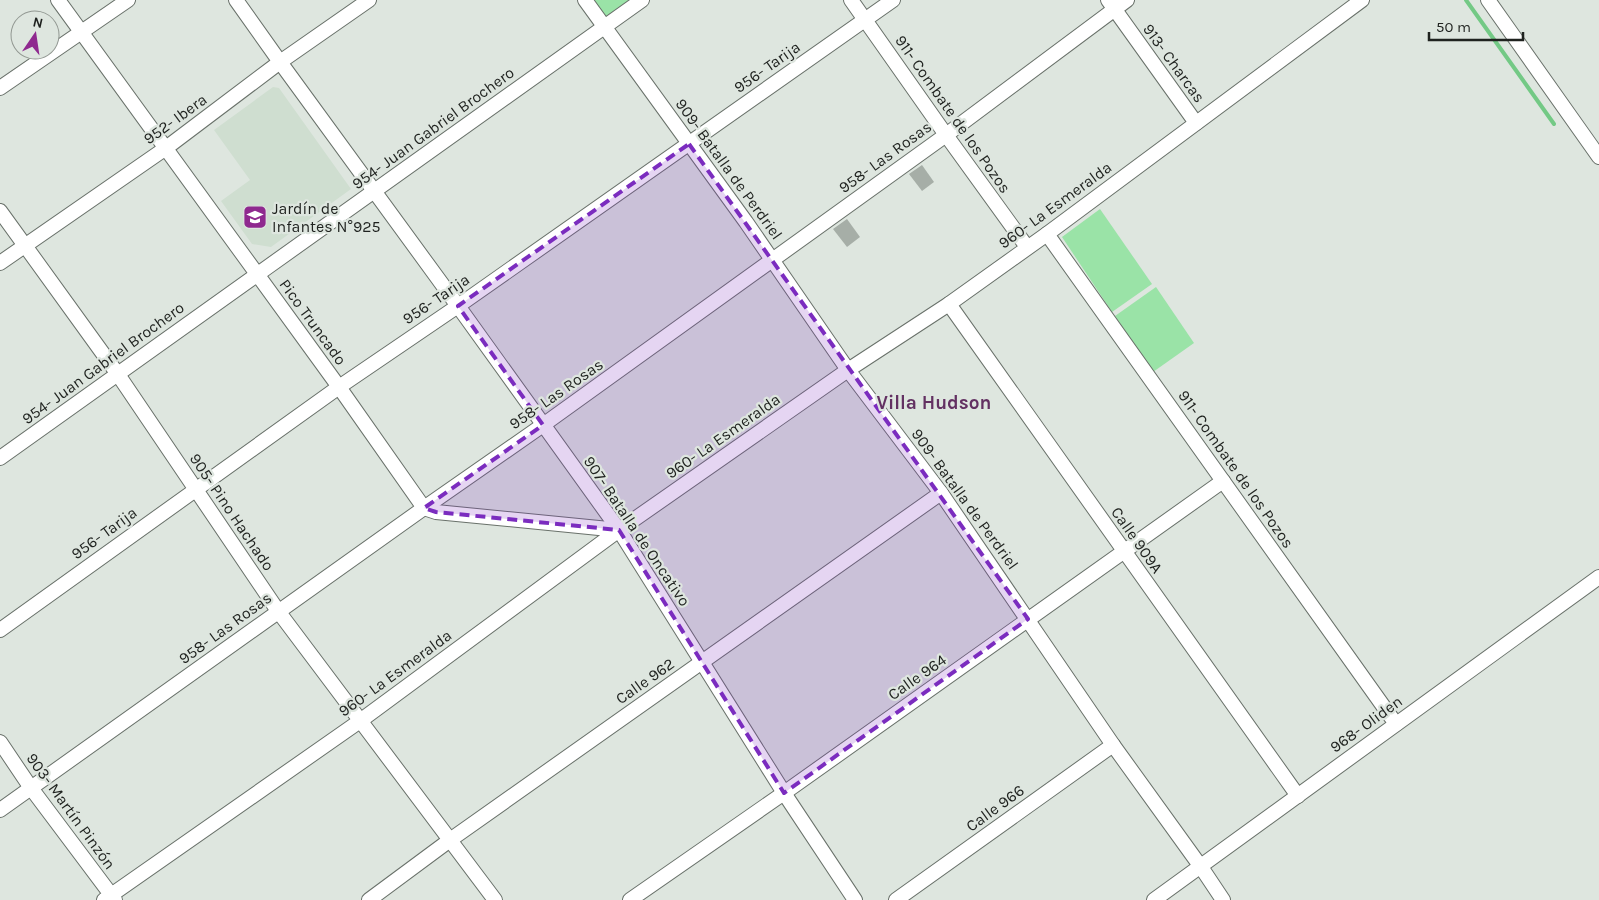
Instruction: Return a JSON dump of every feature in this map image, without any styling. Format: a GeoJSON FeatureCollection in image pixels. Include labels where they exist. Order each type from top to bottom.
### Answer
{"type":"FeatureCollection","features":[{"type":"Feature","properties":{"kind":"street","name":"Pico Truncado"},"geometry":{"type":"LineString","coordinates":[[58,0],[339,387],[424,508]]}},
{"type":"Feature","properties":{"kind":"street"},"geometry":{"type":"LineString","coordinates":[[0,88],[128,0]]}},
{"type":"Feature","properties":{"kind":"street"},"geometry":{"type":"LineString","coordinates":[[236,0],[280,62]]}},
{"type":"Feature","properties":{"kind":"street","name":"952- Ibera"},"geometry":{"type":"LineString","coordinates":[[0,263],[166,148],[280,62],[369,0]]}},
{"type":"Feature","properties":{"kind":"street","name":"909- Batalla de Perdriel"},"geometry":{"type":"LineString","coordinates":[[585,0],[773,260],[848,370],[941,492],[1113,745],[1223,900]]}},
{"type":"Feature","properties":{"kind":"street","name":"954- Juan Gabriel Brochero"},"geometry":{"type":"LineString","coordinates":[[0,458],[642,0]]}},
{"type":"Feature","properties":{"kind":"street","name":"911- Combate de los Pozos"},"geometry":{"type":"LineString","coordinates":[[851,0],[1027,247]]}},
{"type":"Feature","properties":{"kind":"street","name":"956- Tarija"},"geometry":{"type":"LineString","coordinates":[[0,630],[339,387],[458,306],[893,0]]}},
{"type":"Feature","properties":{"kind":"street","name":"958- Las Rosas"},"geometry":{"type":"LineString","coordinates":[[0,810],[278,611],[543,425],[946,135],[1111,5],[1128,0]]}},
{"type":"Feature","properties":{"kind":"street","name":"960- La Esmeralda"},"geometry":{"type":"LineString","coordinates":[[110,898],[360,721],[618,530],[848,370],[950,304],[1362,0]]}},
{"type":"Feature","properties":{"kind":"street"},"geometry":{"type":"LineString","coordinates":[[1489,0],[1599,157]]}},
{"type":"Feature","properties":{"kind":"street","name":"913- Charcas"},"geometry":{"type":"LineString","coordinates":[[1111,5],[1196,123]]}},
{"type":"Feature","properties":{"kind":"street","name":"907- Batalla de Oncativo"},"geometry":{"type":"LineString","coordinates":[[280,62],[618,530],[854,900]]}},
{"type":"Feature","properties":{"kind":"street","name":"905- Pino Hachado"},"geometry":{"type":"LineString","coordinates":[[0,211],[118,373],[278,611],[495,900]]}},
{"type":"Feature","properties":{"kind":"street","name":"911- Combate de los Pozos"},"geometry":{"type":"LineString","coordinates":[[1047,234],[1396,724]]}},
{"type":"Feature","properties":{"kind":"street","name":"Calle 909A"},"geometry":{"type":"LineString","coordinates":[[950,304],[1298,796]]}},
{"type":"Feature","properties":{"kind":"street","name":"Calle 964"},"geometry":{"type":"LineString","coordinates":[[630,900],[1223,481]]}},
{"type":"Feature","properties":{"kind":"street","name":"Calle 962"},"geometry":{"type":"LineString","coordinates":[[369,900],[450,840],[941,492]]}},
{"type":"Feature","properties":{"kind":"street"},"geometry":{"type":"LineString","coordinates":[[424,508],[436,512],[618,530]]}},
{"type":"Feature","properties":{"kind":"street","name":"968- Oliden"},"geometry":{"type":"LineString","coordinates":[[1154,900],[1599,577]]}},
{"type":"Feature","properties":{"kind":"street","name":"903- Martín Pinzón"},"geometry":{"type":"LineString","coordinates":[[0,742],[110,898]]}},
{"type":"Feature","properties":{"kind":"street","name":"Calle 966"},"geometry":{"type":"LineString","coordinates":[[896,900],[1113,745]]}},
{"type":"Feature","properties":{"kind":"highlighted area"},"geometry":{"type":"Polygon","coordinates":[[[689,144],[1028,619],[784,793],[619,530],[436,512],[424,508],[543,425],[458,306],[689,144]]]}},
{"type":"Feature","properties":{"kind":"shaded area"},"geometry":{"type":"Polygon","coordinates":[[[273,87],[279,88],[351,189],[271,247],[252,244],[221,201],[250,180],[214,130],[273,87]]]}},
{"type":"Feature","properties":{"kind":"green space"},"geometry":{"type":"Polygon","coordinates":[[[591,0],[634,0],[605,20],[591,0]]]}},
{"type":"Feature","properties":{"kind":"green space"},"geometry":{"type":"Polygon","coordinates":[[[1100,209],[1152,284],[1112,312],[1062,237],[1100,209]]]}},
{"type":"Feature","properties":{"kind":"green space"},"geometry":{"type":"Polygon","coordinates":[[[1156,287],[1194,343],[1153,372],[1115,316],[1156,287]]]}},
{"type":"Feature","properties":{"kind":"building"},"geometry":{"type":"Polygon","coordinates":[[[922,165],[934,182],[922,191],[909,174],[922,165]]]}},
{"type":"Feature","properties":{"kind":"building"},"geometry":{"type":"Polygon","coordinates":[[[847,219],[860,237],[847,247],[833,229],[847,219]]]}},
{"type":"Feature","properties":{"kind":"waterway"},"geometry":{"type":"LineString","coordinates":[[1466,0],[1554,124]]}},
{"type":"Feature","properties":{"kind":"place","name":"Jardín de Infantes N°925"},"geometry":{"type":"Point","coordinates":[255,217]}},
{"type":"Feature","properties":{"kind":"district","name":"Villa Hudson"},"geometry":{"type":"Point","coordinates":[934,403]}}]}
